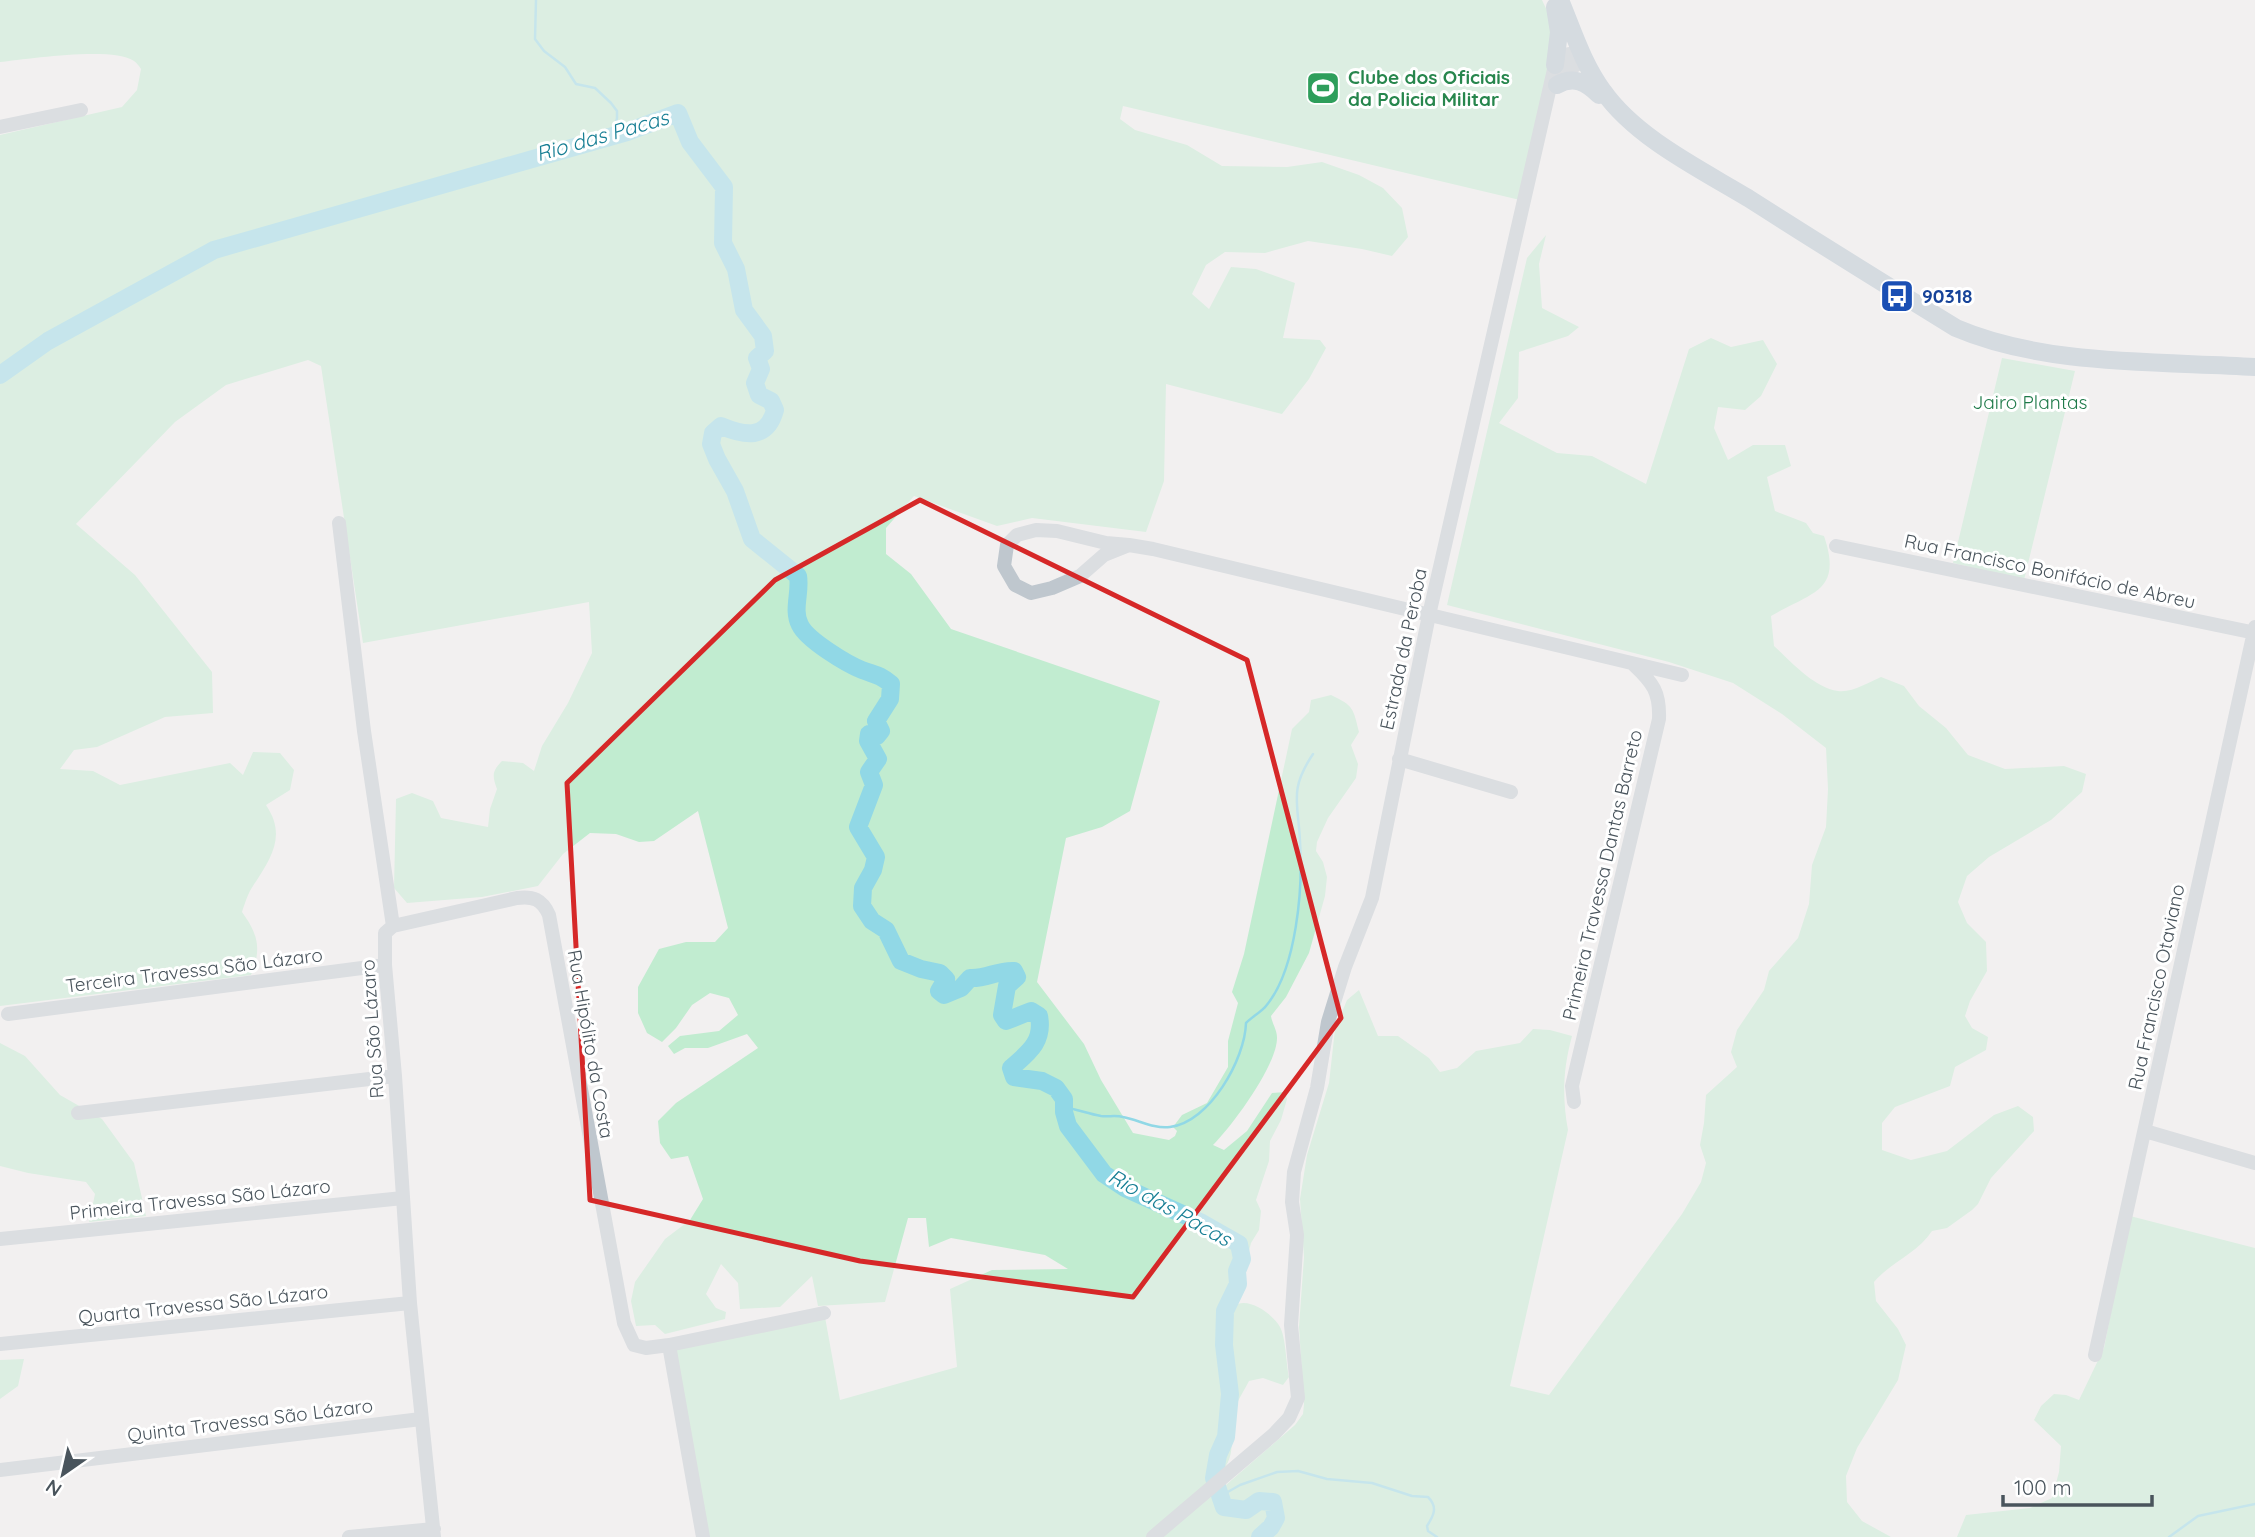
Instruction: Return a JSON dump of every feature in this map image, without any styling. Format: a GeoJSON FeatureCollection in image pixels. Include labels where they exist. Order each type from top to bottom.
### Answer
{"type":"FeatureCollection","features":[{"type":"Feature","properties":{"kind":"main road"},"geometry":{"type":"LineString","coordinates":[[1561,2],[1582,55],[1603,91],[1631,123]]}},
{"type":"Feature","properties":{"kind":"main road"},"geometry":{"type":"LineString","coordinates":[[1555,65],[1561,2]]}},
{"type":"Feature","properties":{"kind":"main road"},"geometry":{"type":"LineString","coordinates":[[1557,85],[1572,80],[1585,83],[1631,123],[1684,159],[1956,328],[1987,341],[2071,356],[2255,367]]}},
{"type":"Feature","properties":{"kind":"street"},"geometry":{"type":"LineString","coordinates":[[1555,65],[1565,55],[1582,55]]}},
{"type":"Feature","properties":{"kind":"street"},"geometry":{"type":"LineString","coordinates":[[1546,103],[1566,72],[1582,55]]}},
{"type":"Feature","properties":{"kind":"street","name":"Estrada da Peroba"},"geometry":{"type":"LineString","coordinates":[[1153,1537],[1274,1434],[1289,1418],[1298,1398],[1291,1325],[1297,1235],[1292,1202],[1294,1172],[1317,1088],[1328,1022],[1345,967],[1372,898],[1429,615],[1555,65]]}},
{"type":"Feature","properties":{"kind":"street"},"geometry":{"type":"LineString","coordinates":[[0,128],[81,110]]}},
{"type":"Feature","properties":{"kind":"street","name":"Rua São Lázaro"},"geometry":{"type":"LineString","coordinates":[[340,526],[364,732],[393,926],[386,933],[385,965],[421,1419],[434,1533]]}},
{"type":"Feature","properties":{"kind":"street"},"geometry":{"type":"LineString","coordinates":[[1129,545],[1104,555],[1080,576],[1052,588],[1031,593],[1015,585],[1004,566],[1007,545],[1017,535],[1036,530],[1057,531],[1106,543],[1129,545],[1682,675]]}},
{"type":"Feature","properties":{"kind":"street","name":"Rua Francisco Bonifácio de Abreu"},"geometry":{"type":"LineString","coordinates":[[1836,546],[2255,631]]}},
{"type":"Feature","properties":{"kind":"street","name":"Rua Francisco Otaviano"},"geometry":{"type":"LineString","coordinates":[[2095,1354],[2255,631]]}},
{"type":"Feature","properties":{"kind":"street","name":"Primeira Travessa Dantas Barreto"},"geometry":{"type":"LineString","coordinates":[[1574,1102],[1572,1086],[1659,719],[1659,701],[1655,688],[1634,665]]}},
{"type":"Feature","properties":{"kind":"street"},"geometry":{"type":"LineString","coordinates":[[1399,759],[1510,792]]}},
{"type":"Feature","properties":{"kind":"street","name":"Rua Hipólito da Costa"},"geometry":{"type":"LineString","coordinates":[[393,926],[528,897],[538,899],[545,905],[624,1323],[634,1345],[646,1348],[669,1345]]}},
{"type":"Feature","properties":{"kind":"street","name":"Terceira Travessa São Lázaro"},"geometry":{"type":"LineString","coordinates":[[8,1014],[385,965]]}},
{"type":"Feature","properties":{"kind":"street"},"geometry":{"type":"LineString","coordinates":[[78,1113],[395,1076]]}},
{"type":"Feature","properties":{"kind":"street"},"geometry":{"type":"LineString","coordinates":[[2145,1131],[2255,1163]]}},
{"type":"Feature","properties":{"kind":"street","name":"Primeira Travessa São Lázaro"},"geometry":{"type":"LineString","coordinates":[[0,1239],[403,1198]]}},
{"type":"Feature","properties":{"kind":"street","name":"Quarta Travessa São Lázaro"},"geometry":{"type":"LineString","coordinates":[[0,1344],[411,1303]]}},
{"type":"Feature","properties":{"kind":"street"},"geometry":{"type":"LineString","coordinates":[[703,1537],[669,1345],[824,1313]]}},
{"type":"Feature","properties":{"kind":"street","name":"Quinta Travessa São Lázaro"},"geometry":{"type":"LineString","coordinates":[[0,1470],[421,1419]]}},
{"type":"Feature","properties":{"kind":"street"},"geometry":{"type":"LineString","coordinates":[[349,1537],[434,1533]]}},
{"type":"Feature","properties":{"kind":"highlighted area"},"geometry":{"type":"Polygon","coordinates":[[[920,500],[1247,660],[1341,1018],[1133,1297],[860,1261],[590,1200],[567,783],[775,580],[920,500]]]}},
{"type":"Feature","properties":{"kind":"green space"},"geometry":{"type":"Polygon","coordinates":[[[0,0],[1542,0],[1551,19],[1551,52],[1520,200],[1123,106],[1120,119],[1135,130],[1187,145],[1222,166],[1287,167],[1322,162],[1359,175],[1383,188],[1402,208],[1408,237],[1392,256],[1308,241],[1265,253],[1225,252],[1206,265],[1192,294],[1209,309],[1231,267],[1256,269],[1295,283],[1283,338],[1320,340],[1326,348],[1309,379],[1282,414],[1166,384],[1164,481],[1146,532],[1032,518],[997,526],[914,496],[886,528],[886,554],[911,574],[951,629],[1160,701],[1130,811],[1102,827],[1066,838],[1037,982],[1084,1044],[1101,1080],[1133,1133],[1169,1140],[1175,1136],[1177,1131],[1173,1127],[1182,1115],[1207,1103],[1228,1067],[1228,1041],[1238,1003],[1232,992],[1244,954],[1292,729],[1309,712],[1311,700],[1331,695],[1348,705],[1355,718],[1359,732],[1351,745],[1358,764],[1356,778],[1328,818],[1317,842],[1316,851],[1323,862],[1327,877],[1325,896],[1309,953],[1286,997],[1271,1016],[1277,1037],[1270,1063],[1242,1110],[1213,1145],[1224,1150],[1247,1131],[1272,1093],[1285,1092],[1287,1099],[1281,1120],[1270,1141],[1269,1161],[1256,1200],[1261,1211],[1259,1230],[1251,1243],[1237,1299],[1238,1304],[1249,1304],[1262,1309],[1280,1327],[1289,1377],[1283,1385],[1263,1378],[1249,1381],[1234,1411],[1231,1450],[1226,1467],[1209,1480],[1211,1498],[1295,1425],[1303,1414],[1299,1327],[1304,1257],[1300,1199],[1307,1155],[1329,1083],[1335,1029],[1347,1000],[1359,990],[1378,1036],[1398,1036],[1429,1058],[1440,1072],[1457,1068],[1476,1051],[1520,1043],[1533,1029],[1572,1036],[1564,1083],[1568,1130],[1510,1386],[1549,1395],[1682,1214],[1701,1182],[1706,1163],[1700,1145],[1706,1095],[1737,1067],[1731,1052],[1737,1030],[1764,990],[1769,971],[1798,938],[1809,904],[1812,865],[1826,827],[1826,748],[1782,714],[1733,683],[1669,662],[1447,605],[1527,258],[1546,235],[1539,264],[1542,308],[1579,327],[1568,336],[1519,352],[1518,398],[1499,423],[1557,453],[1592,456],[1646,484],[1689,349],[1711,338],[1731,347],[1763,340],[1777,364],[1761,396],[1745,410],[1718,407],[1714,428],[1728,460],[1753,445],[1785,445],[1791,466],[1767,477],[1775,511],[1806,523],[1813,533],[1824,536],[1829,555],[1826,580],[1820,588],[1771,616],[1774,646],[1803,673],[1829,689],[1849,690],[1881,677],[1904,686],[1919,706],[1946,728],[1968,755],[2005,769],[2064,766],[2086,774],[2082,792],[2051,820],[1989,857],[1967,876],[1958,902],[1967,923],[1986,942],[1987,971],[1965,1016],[1972,1028],[1988,1037],[1986,1050],[1955,1067],[1950,1086],[1895,1107],[1882,1123],[1882,1150],[1911,1160],[1947,1151],[1994,1115],[2018,1106],[2033,1117],[2034,1131],[1991,1178],[1972,1210],[1947,1228],[1932,1231],[1874,1282],[1876,1301],[1898,1329],[1906,1345],[1898,1380],[1857,1448],[1846,1476],[1847,1502],[1862,1521],[1891,1537],[707,1537],[674,1347],[825,1317],[840,1400],[957,1367],[950,1289],[992,1270],[1068,1269],[1045,1255],[951,1238],[929,1247],[926,1218],[908,1218],[885,1302],[818,1306],[812,1276],[780,1307],[740,1309],[738,1283],[721,1264],[706,1294],[716,1308],[726,1312],[725,1319],[665,1334],[655,1325],[636,1326],[631,1301],[635,1282],[665,1239],[690,1220],[703,1199],[688,1156],[671,1159],[660,1143],[658,1121],[676,1103],[758,1048],[747,1034],[708,1048],[685,1048],[674,1054],[668,1046],[680,1036],[719,1031],[738,1015],[729,998],[710,993],[692,1005],[662,1042],[647,1033],[638,1013],[638,987],[659,949],[686,942],[715,942],[728,928],[698,811],[654,841],[639,842],[616,834],[590,833],[563,854],[538,886],[482,897],[407,903],[394,888],[396,799],[412,793],[433,801],[441,818],[488,827],[490,809],[497,789],[494,774],[502,761],[523,763],[534,771],[542,746],[568,703],[592,653],[589,602],[363,643],[321,366],[308,360],[226,385],[175,422],[76,524],[135,575],[212,672],[213,713],[165,717],[97,747],[74,750],[60,769],[93,771],[120,785],[230,763],[243,775],[253,752],[280,753],[294,770],[290,790],[266,805],[275,827],[274,847],[242,912],[252,927],[257,942],[251,975],[0,1006],[0,135],[122,107],[137,90],[141,69],[134,61],[108,54],[0,62],[0,0]]]}},
{"type":"Feature","properties":{"kind":"green space","name":"Jairo Plantas"},"geometry":{"type":"Polygon","coordinates":[[[2002,358],[2075,371],[2024,580],[1953,563],[2002,358]]]}},
{"type":"Feature","properties":{"kind":"green space"},"geometry":{"type":"Polygon","coordinates":[[[0,1043],[25,1056],[60,1095],[102,1119],[134,1163],[146,1216],[89,1222],[95,1194],[86,1182],[0,1166],[0,1043]]]}},
{"type":"Feature","properties":{"kind":"green space"},"geometry":{"type":"Polygon","coordinates":[[[2130,1216],[2255,1248],[2255,1537],[1957,1537],[1966,1515],[2030,1508],[2052,1498],[2059,1472],[2061,1446],[2034,1420],[2041,1406],[2054,1394],[2079,1400],[2104,1348],[2130,1216]]]}},
{"type":"Feature","properties":{"kind":"green space"},"geometry":{"type":"Polygon","coordinates":[[[24,1359],[18,1386],[0,1399],[0,1360],[24,1359]]]}},
{"type":"Feature","properties":{"kind":"waterway"},"geometry":{"type":"LineString","coordinates":[[536,0],[535,39],[544,51],[565,67],[576,84],[595,88],[611,103],[617,111],[613,136]]}},
{"type":"Feature","properties":{"kind":"waterway","name":"Rio das Pacas"},"geometry":{"type":"LineString","coordinates":[[0,375],[48,341],[214,250],[627,132],[678,113],[690,142],[724,187],[723,243],[736,269],[744,310],[763,336],[765,351],[757,358],[761,369],[755,383],[759,395],[771,401],[775,410],[767,427],[761,431],[738,432],[721,426],[713,433],[711,444],[735,491],[752,539],[798,576],[797,613],[804,631],[838,657],[855,667],[880,676],[891,684],[890,699],[876,721],[881,731],[877,736],[869,734],[868,741],[878,759],[869,772],[874,785],[858,827],[876,857],[873,870],[863,888],[862,906],[872,921],[886,930],[901,961],[940,973],[946,979],[939,991],[944,995],[961,988],[970,978],[1014,971],[1017,977],[1007,986],[1002,1015],[1006,1021],[1031,1011],[1039,1016],[1040,1025],[1033,1046],[1011,1068],[1014,1077],[1042,1081],[1056,1088],[1064,1099],[1068,1126],[1104,1174],[1125,1188],[1202,1223],[1239,1244],[1242,1259],[1237,1271],[1238,1284],[1225,1311],[1224,1345],[1230,1394],[1226,1437],[1218,1455],[1214,1478],[1224,1507],[1246,1510],[1259,1501],[1273,1502],[1276,1518],[1260,1537]]}},
{"type":"Feature","properties":{"kind":"waterway"},"geometry":{"type":"LineString","coordinates":[[1064,1107],[1101,1116],[1120,1116],[1152,1126],[1170,1127],[1185,1123],[1199,1114],[1223,1087],[1239,1054],[1246,1023],[1264,1008],[1276,990],[1291,950],[1299,904],[1301,860],[1298,787],[1305,766],[1313,754]]}},
{"type":"Feature","properties":{"kind":"waterway"},"geometry":{"type":"LineString","coordinates":[[1219,1497],[1240,1485],[1277,1472],[1298,1471],[1327,1479],[1372,1483],[1412,1496],[1428,1497],[1434,1508],[1427,1526],[1428,1531],[1437,1537]]}},
{"type":"Feature","properties":{"kind":"waterway"},"geometry":{"type":"LineString","coordinates":[[2169,1537],[2198,1516],[2255,1504]]}},
{"type":"Feature","properties":{"kind":"place","name":"Clube dos Oficiais da Policia Militar"},"geometry":{"type":"Point","coordinates":[1323,88]}},
{"type":"Feature","properties":{"kind":"place","name":"90318"},"geometry":{"type":"Point","coordinates":[1897,296]}}]}
